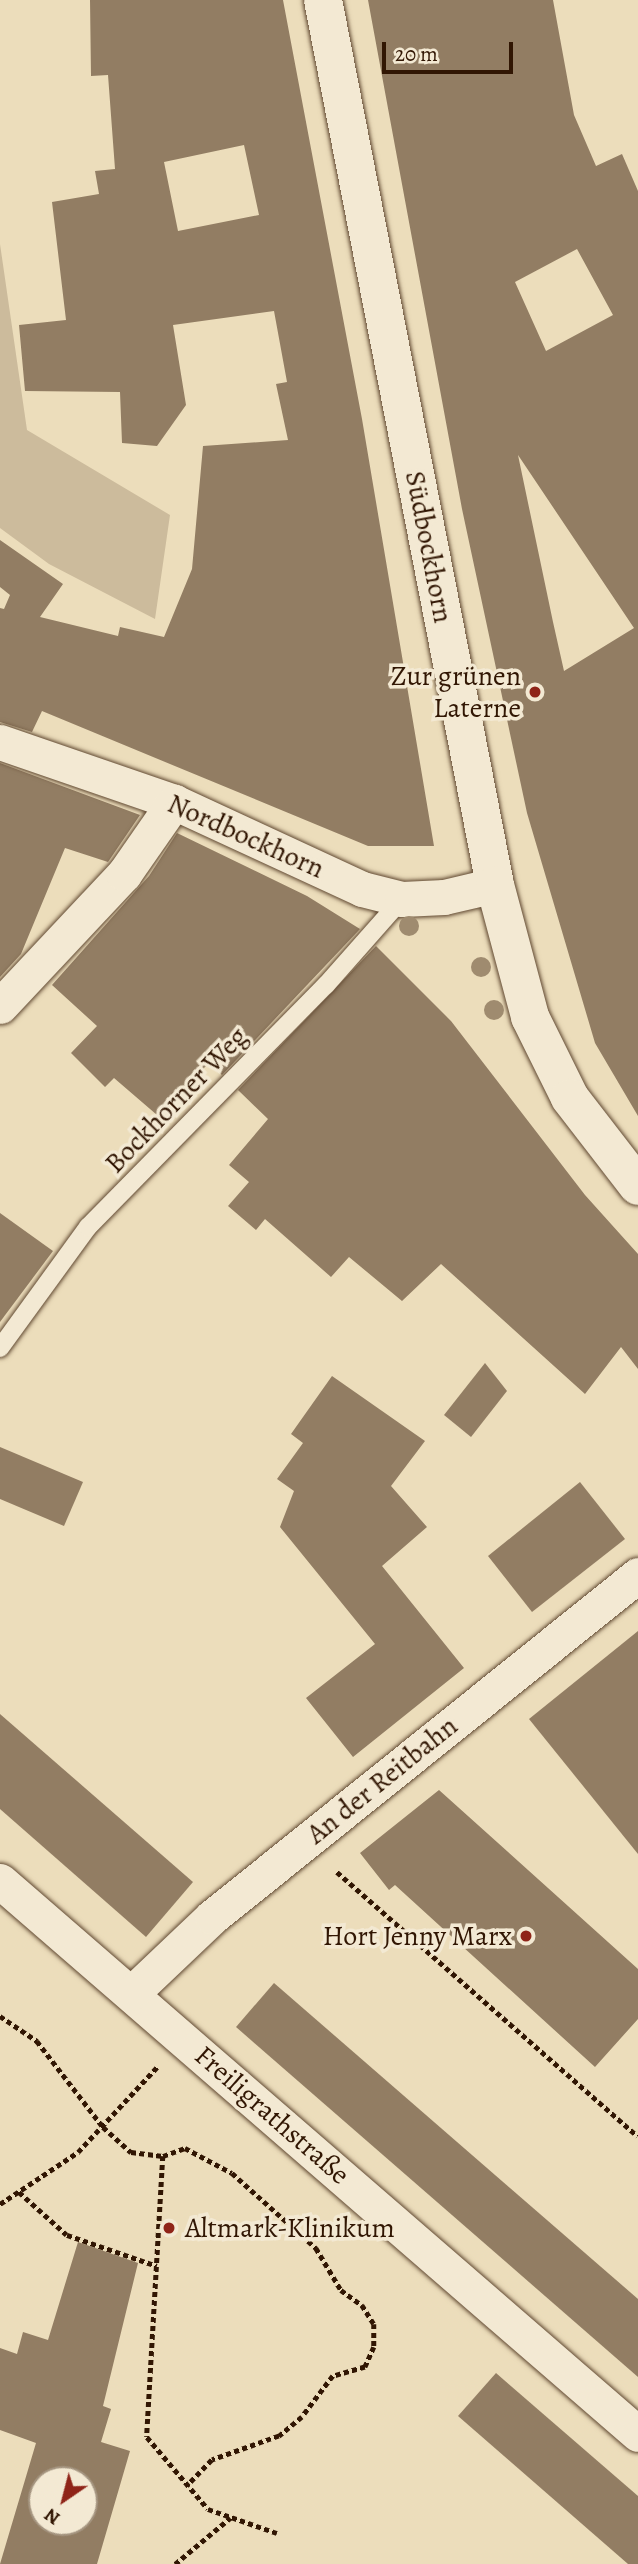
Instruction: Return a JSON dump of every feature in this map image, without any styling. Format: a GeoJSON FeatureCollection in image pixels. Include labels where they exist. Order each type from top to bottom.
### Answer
{"type":"FeatureCollection","features":[{"type":"Feature","properties":{"kind":"street","name":"Südbockhorn"},"geometry":{"type":"LineString","coordinates":[[323,0],[495,885],[544,1052],[570,1098],[638,1186]]}},
{"type":"Feature","properties":{"kind":"street","name":"Nordbockhorn"},"geometry":{"type":"LineString","coordinates":[[0,742],[174,802],[362,889],[402,900],[444,897],[495,885]]}},
{"type":"Feature","properties":{"kind":"street"},"geometry":{"type":"LineString","coordinates":[[0,1006],[124,874],[174,802]]}},
{"type":"Feature","properties":{"kind":"street","name":"An der Reitbahn"},"geometry":{"type":"LineString","coordinates":[[132,1993],[222,1909],[638,1574]]}},
{"type":"Feature","properties":{"kind":"street","name":"Freiligrathstraße"},"geometry":{"type":"LineString","coordinates":[[0,1881],[638,2434]]}},
{"type":"Feature","properties":{"kind":"lane","name":"Bockhorner Weg"},"geometry":{"type":"LineString","coordinates":[[0,1348],[88,1227],[326,985],[402,900]]}},
{"type":"Feature","properties":{"kind":"path"},"geometry":{"type":"LineString","coordinates":[[337,1872],[638,2136]]}},
{"type":"Feature","properties":{"kind":"path"},"geometry":{"type":"LineString","coordinates":[[0,2016],[37,2041],[103,2127],[131,2152],[163,2157],[185,2148],[232,2173],[316,2248],[341,2290],[362,2305],[374,2324],[374,2347],[365,2367],[333,2376],[302,2417],[279,2436],[212,2460],[187,2486]]}},
{"type":"Feature","properties":{"kind":"path"},"geometry":{"type":"LineString","coordinates":[[0,2203],[78,2152],[182,2036]]}},
{"type":"Feature","properties":{"kind":"path"},"geometry":{"type":"LineString","coordinates":[[163,2157],[147,2437],[208,2509],[276,2533]]}},
{"type":"Feature","properties":{"kind":"path"},"geometry":{"type":"LineString","coordinates":[[19,2192],[67,2235],[157,2266]]}},
{"type":"Feature","properties":{"kind":"path"},"geometry":{"type":"LineString","coordinates":[[175,2564],[231,2518]]}},
{"type":"Feature","properties":{"kind":"shaded area"},"geometry":{"type":"Polygon","coordinates":[[[0,244],[27,430],[170,515],[155,619],[49,564],[0,528],[0,244]]]}},
{"type":"Feature","properties":{"kind":"building"},"geometry":{"type":"Polygon","coordinates":[[[90,0],[283,0],[362,419],[434,846],[368,846],[42,711],[32,732],[0,722],[0,608],[4,609],[10,595],[0,587],[0,540],[63,584],[40,617],[118,636],[120,627],[164,637],[192,569],[203,446],[288,440],[276,384],[287,382],[274,311],[173,325],[186,405],[157,446],[122,443],[120,392],[25,391],[19,325],[66,320],[52,202],[99,194],[95,171],[115,169],[108,75],[91,76],[90,0]],[[244,145],[164,162],[178,231],[259,215],[244,145]]]}},
{"type":"Feature","properties":{"kind":"building"},"geometry":{"type":"Polygon","coordinates":[[[368,0],[553,0],[574,115],[596,166],[622,154],[638,191],[638,1116],[595,1043],[527,813],[462,509],[368,0]],[[577,249],[515,282],[546,351],[613,315],[577,249]],[[518,455],[553,622],[564,671],[634,628],[518,455]]]}},
{"type":"Feature","properties":{"kind":"building"},"geometry":{"type":"Polygon","coordinates":[[[0,763],[140,815],[108,862],[65,848],[21,954],[0,977],[0,763]]]}},
{"type":"Feature","properties":{"kind":"building"},"geometry":{"type":"Polygon","coordinates":[[[177,833],[307,896],[360,929],[222,1075],[209,1063],[157,1115],[114,1078],[105,1087],[71,1053],[97,1026],[52,985],[149,876],[177,833]]]}},
{"type":"Feature","properties":{"kind":"building"},"geometry":{"type":"Polygon","coordinates":[[[376,946],[451,1021],[585,1195],[638,1254],[638,1369],[621,1347],[585,1394],[441,1264],[402,1301],[349,1257],[331,1277],[265,1219],[256,1230],[228,1206],[249,1182],[229,1165],[268,1119],[238,1090],[376,946]]]}},
{"type":"Feature","properties":{"kind":"building"},"geometry":{"type":"Polygon","coordinates":[[[0,1213],[53,1251],[0,1322],[0,1213]]]}},
{"type":"Feature","properties":{"kind":"building"},"geometry":{"type":"Polygon","coordinates":[[[485,1363],[507,1391],[471,1437],[444,1415],[485,1363]]]}},
{"type":"Feature","properties":{"kind":"building"},"geometry":{"type":"Polygon","coordinates":[[[332,1376],[425,1441],[391,1486],[427,1527],[382,1566],[464,1668],[353,1757],[306,1698],[375,1644],[280,1527],[294,1491],[277,1479],[303,1443],[291,1434],[332,1376]]]}},
{"type":"Feature","properties":{"kind":"building"},"geometry":{"type":"Polygon","coordinates":[[[0,1447],[83,1482],[64,1526],[0,1499],[0,1447]]]}},
{"type":"Feature","properties":{"kind":"building"},"geometry":{"type":"Polygon","coordinates":[[[580,1482],[625,1539],[532,1612],[488,1556],[580,1482]]]}},
{"type":"Feature","properties":{"kind":"building"},"geometry":{"type":"Polygon","coordinates":[[[638,1631],[638,1854],[529,1719],[638,1631]]]}},
{"type":"Feature","properties":{"kind":"building"},"geometry":{"type":"Polygon","coordinates":[[[0,1714],[193,1882],[146,1937],[0,1809],[0,1714]]]}},
{"type":"Feature","properties":{"kind":"building","name":"Hort Jenny Marx"},"geometry":{"type":"Polygon","coordinates":[[[439,1790],[638,1969],[638,2019],[595,2067],[395,1885],[389,1890],[360,1853],[439,1790]]]}},
{"type":"Feature","properties":{"kind":"building"},"geometry":{"type":"Polygon","coordinates":[[[274,1983],[638,2299],[638,2377],[236,2027],[274,1983]]]}},
{"type":"Feature","properties":{"kind":"building"},"geometry":{"type":"Polygon","coordinates":[[[78,2242],[138,2263],[103,2406],[111,2409],[101,2442],[130,2451],[97,2564],[0,2564],[28,2470],[28,2536],[98,2536],[98,2466],[29,2466],[36,2443],[0,2430],[0,2348],[17,2354],[23,2332],[48,2340],[78,2242]]]}},
{"type":"Feature","properties":{"kind":"building"},"geometry":{"type":"Polygon","coordinates":[[[496,2373],[638,2496],[638,2564],[628,2564],[458,2416],[496,2373]]]}},
{"type":"Feature","properties":{"kind":"place","name":"Zur grünen Laterne"},"geometry":{"type":"Point","coordinates":[535,692]}},
{"type":"Feature","properties":{"kind":"place","name":"Hort Jenny Marx"},"geometry":{"type":"Point","coordinates":[526,1936]}},
{"type":"Feature","properties":{"kind":"place","name":"Altmark-Klinikum"},"geometry":{"type":"Point","coordinates":[169,2228]}}]}
